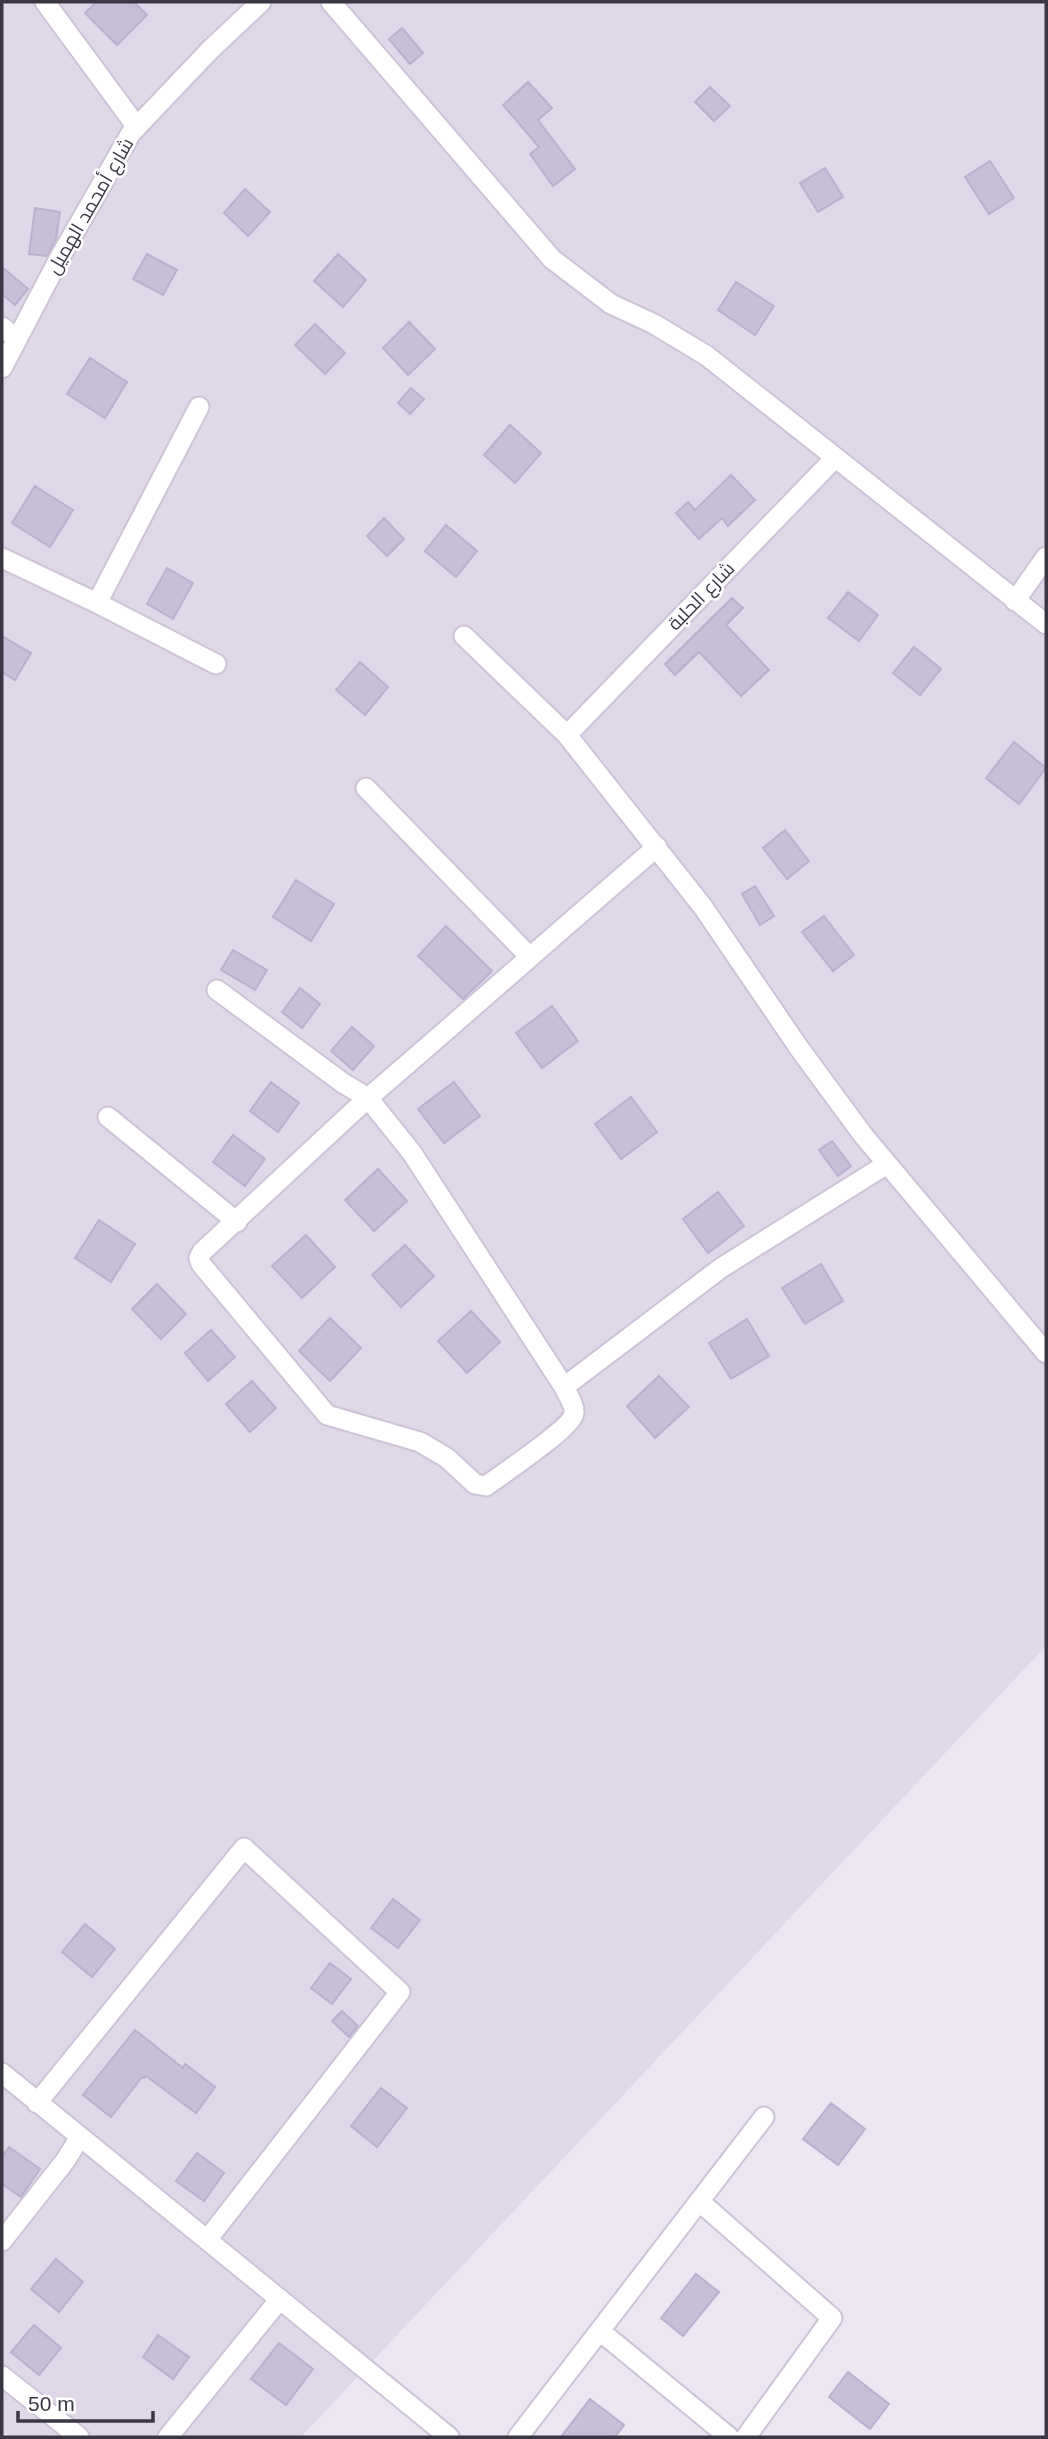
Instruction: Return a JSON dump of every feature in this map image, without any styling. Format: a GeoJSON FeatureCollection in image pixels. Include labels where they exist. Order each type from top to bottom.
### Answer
{"type":"FeatureCollection","features":[{"type":"Feature","properties":{"kind":"street"},"geometry":{"type":"LineString","coordinates":[[45,2],[137,127]]}},
{"type":"Feature","properties":{"kind":"street","name":"شارع أمحمد الهميل"},"geometry":{"type":"LineString","coordinates":[[2,368],[9,332],[137,127],[210,50],[261,2]]}},
{"type":"Feature","properties":{"kind":"street"},"geometry":{"type":"LineString","coordinates":[[331,2],[552,259],[611,304],[654,324],[707,356],[1046,624]]}},
{"type":"Feature","properties":{"kind":"street"},"geometry":{"type":"LineString","coordinates":[[97,603],[200,407]]}},
{"type":"Feature","properties":{"kind":"street","name":"شارع الحلبة"},"geometry":{"type":"LineString","coordinates":[[567,735],[835,458]]}},
{"type":"Feature","properties":{"kind":"street"},"geometry":{"type":"LineString","coordinates":[[1016,601],[1046,557]]}},
{"type":"Feature","properties":{"kind":"street"},"geometry":{"type":"LineString","coordinates":[[2,558],[216,664]]}},
{"type":"Feature","properties":{"kind":"street"},"geometry":{"type":"LineString","coordinates":[[464,636],[567,735],[703,907],[807,1059],[887,1164],[1046,1353]]}},
{"type":"Feature","properties":{"kind":"street"},"geometry":{"type":"LineString","coordinates":[[366,788],[530,957]]}},
{"type":"Feature","properties":{"kind":"street"},"geometry":{"type":"LineString","coordinates":[[217,990],[343,1083],[368,1098],[412,1153],[564,1387],[575,1411],[572,1419],[556,1435],[486,1486],[475,1484],[447,1458],[420,1442],[327,1415],[201,1264],[199,1258],[202,1252],[368,1098],[657,848]]}},
{"type":"Feature","properties":{"kind":"street"},"geometry":{"type":"LineString","coordinates":[[108,1117],[237,1222]]}},
{"type":"Feature","properties":{"kind":"street"},"geometry":{"type":"LineString","coordinates":[[564,1387],[721,1269],[887,1164]]}},
{"type":"Feature","properties":{"kind":"street"},"geometry":{"type":"LineString","coordinates":[[37,2103],[243,1848],[400,1992],[207,2240]]}},
{"type":"Feature","properties":{"kind":"street"},"geometry":{"type":"LineString","coordinates":[[2,2073],[449,2437]]}},
{"type":"Feature","properties":{"kind":"street"},"geometry":{"type":"LineString","coordinates":[[518,2437],[764,2117]]}},
{"type":"Feature","properties":{"kind":"street"},"geometry":{"type":"LineString","coordinates":[[2,2241],[65,2161],[80,2137]]}},
{"type":"Feature","properties":{"kind":"street"},"geometry":{"type":"LineString","coordinates":[[699,2201],[832,2318],[746,2437]]}},
{"type":"Feature","properties":{"kind":"street"},"geometry":{"type":"LineString","coordinates":[[168,2437],[280,2299]]}},
{"type":"Feature","properties":{"kind":"street"},"geometry":{"type":"LineString","coordinates":[[600,2331],[729,2437]]}},
{"type":"Feature","properties":{"kind":"street"},"geometry":{"type":"LineString","coordinates":[[2,2376],[79,2437]]}},
{"type":"Feature","properties":{"kind":"shaded area"},"geometry":{"type":"Polygon","coordinates":[[[2,2],[1046,2],[1046,1646],[301,2437],[2,2437],[2,2]]]}},
{"type":"Feature","properties":{"kind":"building"},"geometry":{"type":"Polygon","coordinates":[[[96,2],[134,2],[147,15],[117,45],[85,13],[96,2]]]}},
{"type":"Feature","properties":{"kind":"building"},"geometry":{"type":"Polygon","coordinates":[[[402,28],[423,53],[410,64],[389,39],[402,28]]]}},
{"type":"Feature","properties":{"kind":"building"},"geometry":{"type":"Polygon","coordinates":[[[528,82],[552,108],[538,120],[575,169],[553,186],[530,154],[539,147],[503,105],[528,82]]]}},
{"type":"Feature","properties":{"kind":"building"},"geometry":{"type":"Polygon","coordinates":[[[710,87],[730,106],[714,121],[695,102],[710,87]]]}},
{"type":"Feature","properties":{"kind":"building"},"geometry":{"type":"Polygon","coordinates":[[[990,161],[1014,198],[989,214],[965,177],[990,161]]]}},
{"type":"Feature","properties":{"kind":"building"},"geometry":{"type":"Polygon","coordinates":[[[825,168],[843,197],[818,212],[800,183],[825,168]]]}},
{"type":"Feature","properties":{"kind":"building"},"geometry":{"type":"Polygon","coordinates":[[[245,189],[270,212],[248,236],[224,213],[245,189]]]}},
{"type":"Feature","properties":{"kind":"building"},"geometry":{"type":"Polygon","coordinates":[[[35,208],[60,212],[56,239],[47,256],[29,254],[35,208]]]}},
{"type":"Feature","properties":{"kind":"building"},"geometry":{"type":"Polygon","coordinates":[[[147,254],[177,270],[163,295],[133,279],[147,254]]]}},
{"type":"Feature","properties":{"kind":"building"},"geometry":{"type":"Polygon","coordinates":[[[338,254],[366,280],[343,307],[314,281],[338,254]]]}},
{"type":"Feature","properties":{"kind":"building"},"geometry":{"type":"Polygon","coordinates":[[[2,267],[28,289],[15,305],[2,294],[2,267]]]}},
{"type":"Feature","properties":{"kind":"building"},"geometry":{"type":"Polygon","coordinates":[[[736,282],[774,306],[755,335],[718,310],[736,282]]]}},
{"type":"Feature","properties":{"kind":"building"},"geometry":{"type":"Polygon","coordinates":[[[409,322],[435,349],[408,375],[383,348],[409,322]]]}},
{"type":"Feature","properties":{"kind":"building"},"geometry":{"type":"Polygon","coordinates":[[[315,324],[345,353],[325,374],[295,345],[315,324]]]}},
{"type":"Feature","properties":{"kind":"building"},"geometry":{"type":"Polygon","coordinates":[[[90,358],[127,382],[105,418],[67,394],[90,358]]]}},
{"type":"Feature","properties":{"kind":"building"},"geometry":{"type":"Polygon","coordinates":[[[411,388],[424,399],[410,414],[398,403],[411,388]]]}},
{"type":"Feature","properties":{"kind":"building"},"geometry":{"type":"Polygon","coordinates":[[[510,425],[541,453],[515,483],[484,455],[510,425]]]}},
{"type":"Feature","properties":{"kind":"building"},"geometry":{"type":"Polygon","coordinates":[[[731,475],[755,500],[728,526],[722,518],[699,539],[676,513],[688,502],[695,510],[731,475]]]}},
{"type":"Feature","properties":{"kind":"building"},"geometry":{"type":"Polygon","coordinates":[[[35,486],[73,510],[50,547],[12,523],[35,486]]]}},
{"type":"Feature","properties":{"kind":"building"},"geometry":{"type":"Polygon","coordinates":[[[384,518],[404,539],[387,556],[367,536],[384,518]]]}},
{"type":"Feature","properties":{"kind":"building"},"geometry":{"type":"Polygon","coordinates":[[[446,525],[477,551],[456,577],[425,551],[446,525]]]}},
{"type":"Feature","properties":{"kind":"building"},"geometry":{"type":"Polygon","coordinates":[[[167,568],[193,583],[173,619],[147,604],[167,568]]]}},
{"type":"Feature","properties":{"kind":"building"},"geometry":{"type":"Polygon","coordinates":[[[848,592],[878,615],[859,641],[828,618],[848,592]]]}},
{"type":"Feature","properties":{"kind":"building"},"geometry":{"type":"Polygon","coordinates":[[[732,598],[743,608],[726,625],[769,670],[741,696],[699,652],[675,675],[665,664],[732,598]]]}},
{"type":"Feature","properties":{"kind":"building"},"geometry":{"type":"Polygon","coordinates":[[[2,636],[31,653],[15,680],[2,672],[2,636]]]}},
{"type":"Feature","properties":{"kind":"building"},"geometry":{"type":"Polygon","coordinates":[[[914,647],[941,669],[920,695],[893,673],[914,647]]]}},
{"type":"Feature","properties":{"kind":"building"},"geometry":{"type":"Polygon","coordinates":[[[360,662],[388,687],[365,715],[336,690],[360,662]]]}},
{"type":"Feature","properties":{"kind":"building"},"geometry":{"type":"Polygon","coordinates":[[[1014,742],[1046,768],[1019,804],[986,778],[1014,742]]]}},
{"type":"Feature","properties":{"kind":"building"},"geometry":{"type":"Polygon","coordinates":[[[785,830],[809,861],[787,879],[763,848],[785,830]]]}},
{"type":"Feature","properties":{"kind":"building"},"geometry":{"type":"Polygon","coordinates":[[[296,880],[334,904],[311,941],[273,917],[296,880]]]}},
{"type":"Feature","properties":{"kind":"building"},"geometry":{"type":"Polygon","coordinates":[[[755,886],[774,916],[760,925],[742,894],[755,886]]]}},
{"type":"Feature","properties":{"kind":"building"},"geometry":{"type":"Polygon","coordinates":[[[824,916],[854,955],[833,971],[802,932],[824,916]]]}},
{"type":"Feature","properties":{"kind":"building"},"geometry":{"type":"Polygon","coordinates":[[[446,926],[492,971],[463,999],[418,956],[446,926]]]}},
{"type":"Feature","properties":{"kind":"building"},"geometry":{"type":"Polygon","coordinates":[[[233,950],[267,970],[255,990],[221,970],[233,950]]]}},
{"type":"Feature","properties":{"kind":"building"},"geometry":{"type":"Polygon","coordinates":[[[300,988],[320,1004],[302,1028],[282,1012],[300,988]]]}},
{"type":"Feature","properties":{"kind":"building"},"geometry":{"type":"Polygon","coordinates":[[[552,1006],[578,1041],[542,1068],[516,1033],[552,1006]]]}},
{"type":"Feature","properties":{"kind":"building"},"geometry":{"type":"Polygon","coordinates":[[[352,1027],[374,1046],[353,1070],[331,1051],[352,1027]]]}},
{"type":"Feature","properties":{"kind":"building"},"geometry":{"type":"Polygon","coordinates":[[[271,1082],[299,1103],[278,1132],[250,1111],[271,1082]]]}},
{"type":"Feature","properties":{"kind":"building"},"geometry":{"type":"Polygon","coordinates":[[[454,1082],[480,1116],[444,1143],[418,1109],[454,1082]]]}},
{"type":"Feature","properties":{"kind":"building"},"geometry":{"type":"Polygon","coordinates":[[[631,1097],[657,1132],[621,1159],[595,1124],[631,1097]]]}},
{"type":"Feature","properties":{"kind":"building"},"geometry":{"type":"Polygon","coordinates":[[[233,1135],[265,1159],[245,1186],[213,1162],[233,1135]]]}},
{"type":"Feature","properties":{"kind":"building"},"geometry":{"type":"Polygon","coordinates":[[[832,1141],[851,1166],[838,1176],[819,1150],[832,1141]]]}},
{"type":"Feature","properties":{"kind":"building"},"geometry":{"type":"Polygon","coordinates":[[[378,1169],[407,1201],[374,1231],[345,1200],[378,1169]]]}},
{"type":"Feature","properties":{"kind":"building"},"geometry":{"type":"Polygon","coordinates":[[[718,1192],[744,1226],[708,1253],[683,1219],[718,1192]]]}},
{"type":"Feature","properties":{"kind":"building"},"geometry":{"type":"Polygon","coordinates":[[[99,1220],[135,1244],[111,1282],[75,1258],[99,1220]]]}},
{"type":"Feature","properties":{"kind":"building"},"geometry":{"type":"Polygon","coordinates":[[[306,1235],[335,1267],[302,1298],[272,1266],[306,1235]]]}},
{"type":"Feature","properties":{"kind":"building"},"geometry":{"type":"Polygon","coordinates":[[[405,1245],[434,1276],[401,1307],[372,1275],[405,1245]]]}},
{"type":"Feature","properties":{"kind":"building"},"geometry":{"type":"Polygon","coordinates":[[[821,1264],[843,1301],[805,1324],[782,1288],[821,1264]]]}},
{"type":"Feature","properties":{"kind":"building"},"geometry":{"type":"Polygon","coordinates":[[[157,1284],[186,1314],[161,1339],[132,1309],[157,1284]]]}},
{"type":"Feature","properties":{"kind":"building"},"geometry":{"type":"Polygon","coordinates":[[[471,1311],[500,1342],[467,1373],[438,1341],[471,1311]]]}},
{"type":"Feature","properties":{"kind":"building"},"geometry":{"type":"Polygon","coordinates":[[[330,1318],[361,1348],[330,1381],[299,1351],[330,1318]]]}},
{"type":"Feature","properties":{"kind":"building"},"geometry":{"type":"Polygon","coordinates":[[[747,1319],[769,1356],[731,1379],[709,1343],[747,1319]]]}},
{"type":"Feature","properties":{"kind":"building"},"geometry":{"type":"Polygon","coordinates":[[[211,1330],[235,1357],[208,1381],[185,1353],[211,1330]]]}},
{"type":"Feature","properties":{"kind":"building"},"geometry":{"type":"Polygon","coordinates":[[[659,1376],[689,1407],[655,1438],[627,1406],[659,1376]]]}},
{"type":"Feature","properties":{"kind":"building"},"geometry":{"type":"Polygon","coordinates":[[[252,1381],[276,1408],[250,1432],[226,1404],[252,1381]]]}},
{"type":"Feature","properties":{"kind":"building"},"geometry":{"type":"Polygon","coordinates":[[[393,1899],[420,1920],[398,1948],[371,1928],[393,1899]]]}},
{"type":"Feature","properties":{"kind":"building"},"geometry":{"type":"Polygon","coordinates":[[[85,1924],[115,1949],[92,1977],[62,1952],[85,1924]]]}},
{"type":"Feature","properties":{"kind":"building"},"geometry":{"type":"Polygon","coordinates":[[[330,1963],[351,1979],[332,2004],[311,1988],[330,1963]]]}},
{"type":"Feature","properties":{"kind":"building"},"geometry":{"type":"Polygon","coordinates":[[[342,2011],[358,2026],[349,2037],[332,2021],[342,2011]]]}},
{"type":"Feature","properties":{"kind":"building"},"geometry":{"type":"Polygon","coordinates":[[[135,2030],[183,2068],[185,2064],[215,2087],[196,2113],[146,2076],[142,2077],[111,2117],[83,2095],[135,2030]]]}},
{"type":"Feature","properties":{"kind":"building"},"geometry":{"type":"Polygon","coordinates":[[[381,2088],[407,2108],[377,2147],[351,2126],[381,2088]]]}},
{"type":"Feature","properties":{"kind":"building"},"geometry":{"type":"Polygon","coordinates":[[[831,2103],[865,2129],[838,2165],[803,2139],[831,2103]]]}},
{"type":"Feature","properties":{"kind":"building"},"geometry":{"type":"Polygon","coordinates":[[[9,2147],[40,2169],[21,2197],[2,2184],[2,2157],[9,2147]]]}},
{"type":"Feature","properties":{"kind":"building"},"geometry":{"type":"Polygon","coordinates":[[[197,2153],[224,2173],[204,2201],[176,2181],[197,2153]]]}},
{"type":"Feature","properties":{"kind":"building"},"geometry":{"type":"Polygon","coordinates":[[[56,2259],[83,2282],[59,2312],[31,2289],[56,2259]]]}},
{"type":"Feature","properties":{"kind":"building"},"geometry":{"type":"Polygon","coordinates":[[[696,2274],[719,2292],[683,2336],[661,2318],[696,2274]]]}},
{"type":"Feature","properties":{"kind":"building"},"geometry":{"type":"Polygon","coordinates":[[[34,2325],[61,2348],[39,2375],[11,2352],[34,2325]]]}},
{"type":"Feature","properties":{"kind":"building"},"geometry":{"type":"Polygon","coordinates":[[[158,2335],[189,2357],[173,2379],[143,2357],[158,2335]]]}},
{"type":"Feature","properties":{"kind":"building"},"geometry":{"type":"Polygon","coordinates":[[[279,2343],[313,2369],[286,2405],[251,2379],[279,2343]]]}},
{"type":"Feature","properties":{"kind":"building"},"geometry":{"type":"Polygon","coordinates":[[[848,2372],[889,2404],[870,2429],[829,2397],[848,2372]]]}},
{"type":"Feature","properties":{"kind":"building"},"geometry":{"type":"Polygon","coordinates":[[[590,2399],[624,2425],[615,2437],[561,2437],[590,2399]]]}}]}
